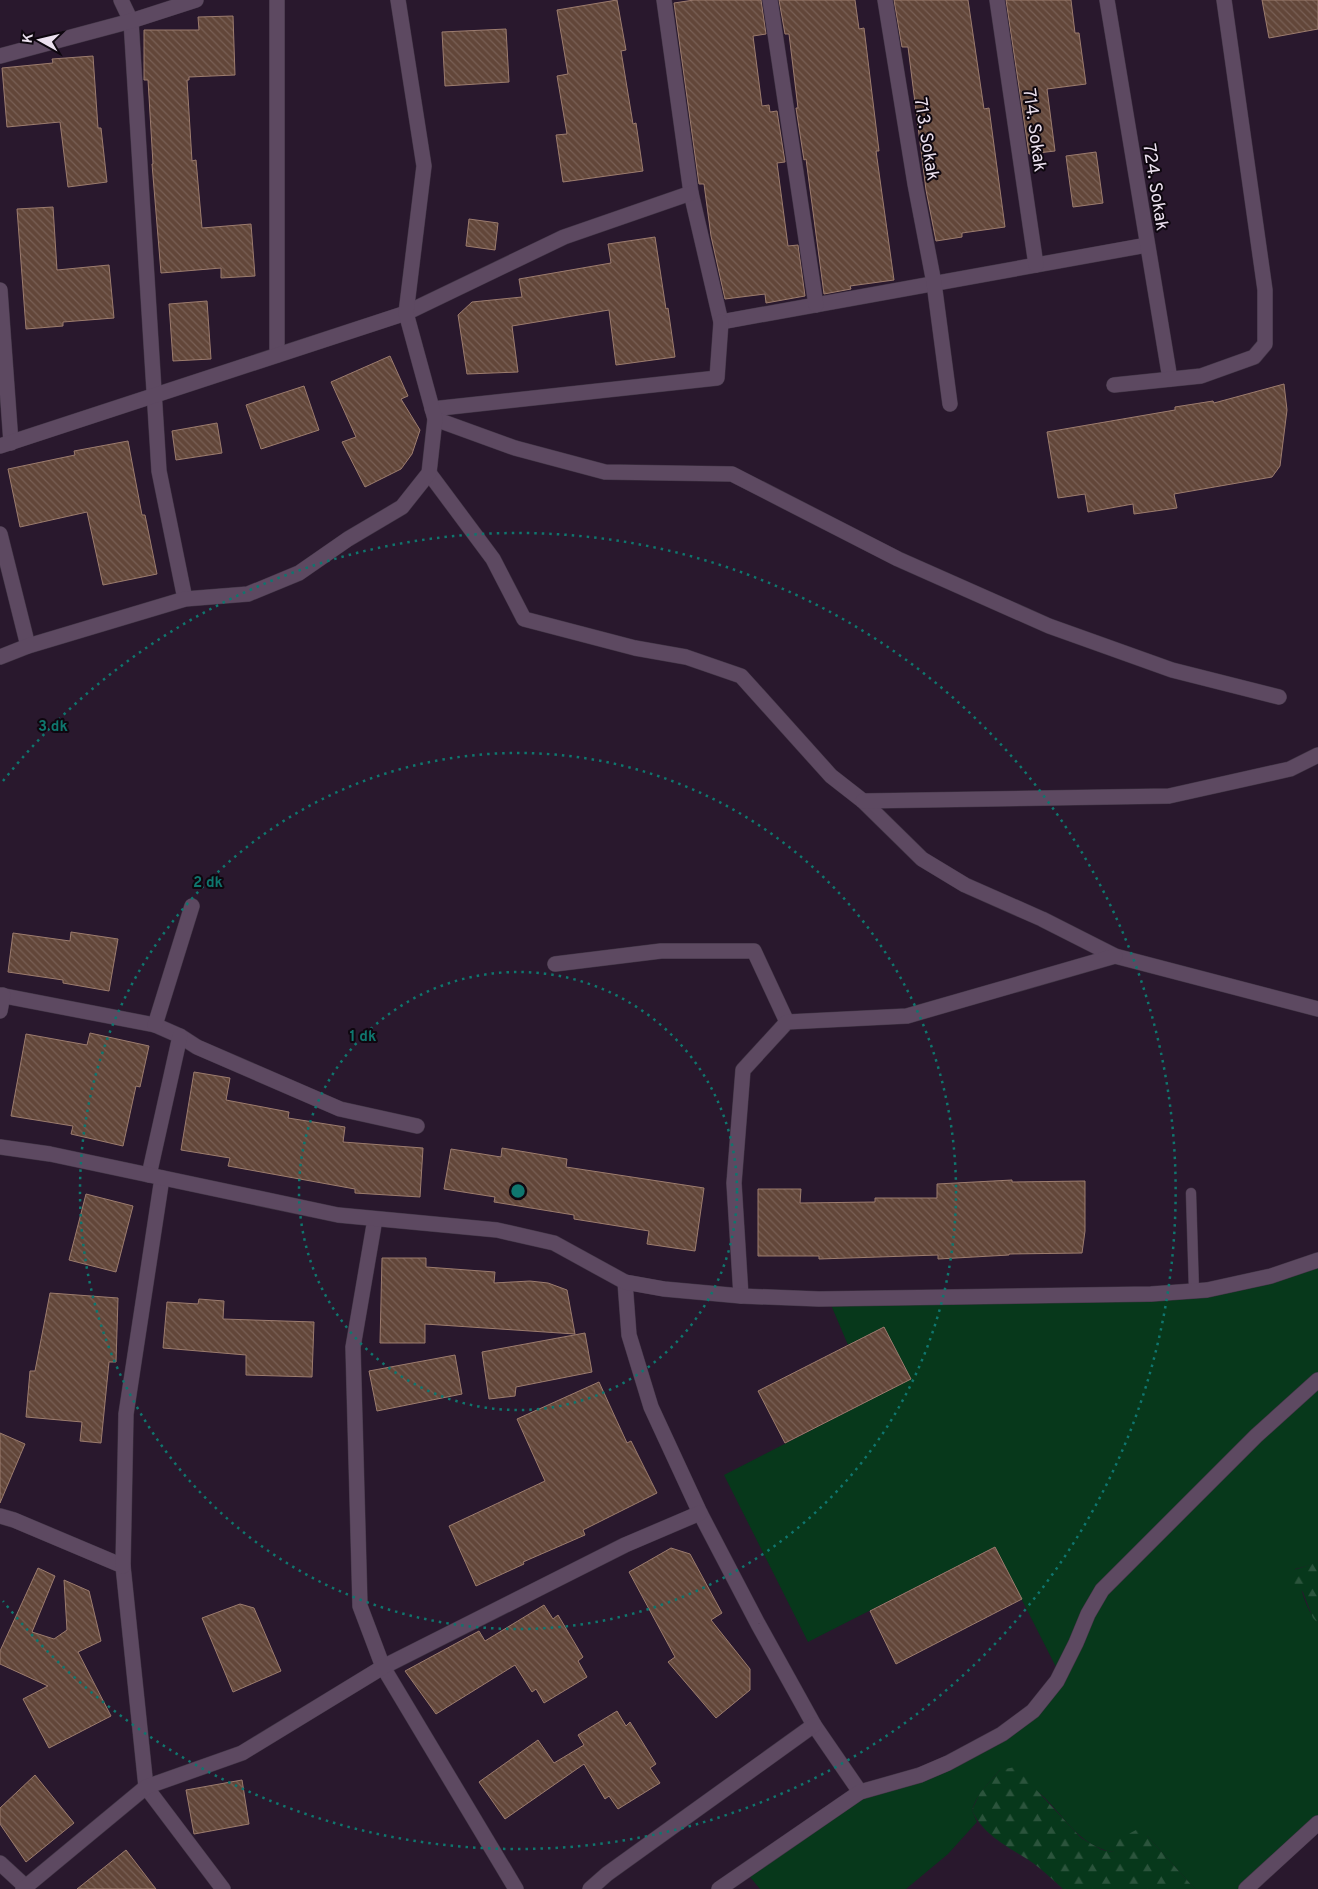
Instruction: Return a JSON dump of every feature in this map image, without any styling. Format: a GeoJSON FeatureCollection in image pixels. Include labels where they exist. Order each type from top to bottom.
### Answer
{"type":"FeatureCollection","features":[{"type":"Feature","properties":{"kind":"street"},"geometry":{"type":"LineString","coordinates":[[121,0],[131,21],[159,472],[185,599]]}},
{"type":"Feature","properties":{"kind":"street"},"geometry":{"type":"LineString","coordinates":[[0,56],[131,21],[196,0]]}},
{"type":"Feature","properties":{"kind":"street"},"geometry":{"type":"LineString","coordinates":[[277,0],[277,355]]}},
{"type":"Feature","properties":{"kind":"street"},"geometry":{"type":"LineString","coordinates":[[0,657],[28,646],[185,599],[248,594],[299,573],[348,539],[402,507],[429,474],[433,414],[406,313],[424,166],[398,0]]}},
{"type":"Feature","properties":{"kind":"street"},"geometry":{"type":"LineString","coordinates":[[433,414],[717,378],[721,322],[691,194],[664,0]]}},
{"type":"Feature","properties":{"kind":"street"},"geometry":{"type":"LineString","coordinates":[[770,0],[816,305]]}},
{"type":"Feature","properties":{"kind":"street","name":"713. Sokak"},"geometry":{"type":"LineString","coordinates":[[886,0],[915,184],[934,283],[950,404]]}},
{"type":"Feature","properties":{"kind":"street","name":"714. Sokak"},"geometry":{"type":"LineString","coordinates":[[997,0],[1036,265]]}},
{"type":"Feature","properties":{"kind":"street","name":"724. Sokak"},"geometry":{"type":"LineString","coordinates":[[1107,0],[1170,379]]}},
{"type":"Feature","properties":{"kind":"street"},"geometry":{"type":"LineString","coordinates":[[1114,385],[1201,376],[1254,356],[1265,344],[1265,290],[1224,0]]}},
{"type":"Feature","properties":{"kind":"street"},"geometry":{"type":"LineString","coordinates":[[0,290],[6,444],[406,313],[564,237],[691,194]]}},
{"type":"Feature","properties":{"kind":"street"},"geometry":{"type":"LineString","coordinates":[[721,322],[1147,245]]}},
{"type":"Feature","properties":{"kind":"street"},"geometry":{"type":"LineString","coordinates":[[433,414],[515,448],[605,472],[732,474],[898,559],[1049,626],[1172,670],[1279,697]]}},
{"type":"Feature","properties":{"kind":"street"},"geometry":{"type":"LineString","coordinates":[[429,474],[493,559],[524,619],[635,648],[686,657],[741,676],[831,776],[863,801],[922,859],[965,885],[1042,919],[1115,956],[1318,1009]]}},
{"type":"Feature","properties":{"kind":"street"},"geometry":{"type":"LineString","coordinates":[[0,534],[28,646]]}},
{"type":"Feature","properties":{"kind":"street"},"geometry":{"type":"LineString","coordinates":[[863,801],[1169,796],[1290,770],[1318,755]]}},
{"type":"Feature","properties":{"kind":"street"},"geometry":{"type":"LineString","coordinates":[[155,1025],[192,906]]}},
{"type":"Feature","properties":{"kind":"street"},"geometry":{"type":"LineString","coordinates":[[555,964],[661,951],[754,951],[787,1022]]}},
{"type":"Feature","properties":{"kind":"street"},"geometry":{"type":"LineString","coordinates":[[741,1296],[734,1183],[743,1070],[787,1022],[907,1016],[1115,956]]}},
{"type":"Feature","properties":{"kind":"street"},"geometry":{"type":"LineString","coordinates":[[0,1012],[2,995],[155,1025],[180,1036],[197,1047],[340,1109],[417,1126]]}},
{"type":"Feature","properties":{"kind":"street"},"geometry":{"type":"LineString","coordinates":[[180,1036],[155,1177],[126,1414],[123,1566],[146,1787],[223,1889]]}},
{"type":"Feature","properties":{"kind":"street"},"geometry":{"type":"LineString","coordinates":[[0,1147],[50,1154],[338,1215],[497,1230],[554,1243],[625,1282],[664,1290],[741,1296],[819,1298],[1151,1294],[1207,1290],[1271,1276],[1318,1260]]}},
{"type":"Feature","properties":{"kind":"street"},"geometry":{"type":"LineString","coordinates":[[375,1219],[353,1347],[360,1606],[383,1667],[516,1889]]}},
{"type":"Feature","properties":{"kind":"street"},"geometry":{"type":"LineString","coordinates":[[625,1282],[629,1335],[651,1407],[700,1513],[758,1624],[814,1725],[860,1792]]}},
{"type":"Feature","properties":{"kind":"street"},"geometry":{"type":"LineString","coordinates":[[720,1889],[860,1792],[920,1775],[948,1763],[1002,1734],[1032,1711],[1057,1681],[1088,1614],[1102,1590],[1256,1436],[1318,1380]]}},
{"type":"Feature","properties":{"kind":"street"},"geometry":{"type":"LineString","coordinates":[[0,1863],[24,1888],[146,1787],[242,1753],[383,1667],[626,1545],[700,1513]]}},
{"type":"Feature","properties":{"kind":"street"},"geometry":{"type":"LineString","coordinates":[[0,1516],[14,1520],[123,1566]]}},
{"type":"Feature","properties":{"kind":"street"},"geometry":{"type":"LineString","coordinates":[[590,1889],[607,1874],[814,1725]]}},
{"type":"Feature","properties":{"kind":"street"},"geometry":{"type":"LineString","coordinates":[[1246,1889],[1318,1823]]}},
{"type":"Feature","properties":{"kind":"lane"},"geometry":{"type":"LineString","coordinates":[[1192,1192],[1194,1291]]}},
{"type":"Feature","properties":{"kind":"green space"},"geometry":{"type":"Polygon","coordinates":[[[1318,1260],[1318,1560],[1311,1565],[1295,1569],[1307,1605],[1318,1623],[1318,1823],[1246,1889],[1195,1889],[1147,1836],[1118,1845],[1113,1852],[1101,1849],[1082,1838],[1040,1793],[1000,1770],[974,1804],[972,1810],[977,1822],[948,1854],[906,1889],[760,1889],[745,1871],[860,1792],[1002,1734],[1060,1675],[995,1547],[808,1642],[724,1475],[911,1379],[884,1327],[848,1345],[828,1298],[1151,1294],[1318,1260]]]}},
{"type":"Feature","properties":{"kind":"green space"},"geometry":{"type":"Polygon","coordinates":[[[1318,1560],[1318,1623],[1313,1618],[1303,1592],[1290,1579],[1291,1571],[1310,1565],[1318,1560]]]}},
{"type":"Feature","properties":{"kind":"green space"},"geometry":{"type":"Polygon","coordinates":[[[1015,1767],[1081,1838],[1102,1850],[1113,1852],[1119,1839],[1136,1830],[1147,1836],[1195,1889],[1063,1889],[1045,1872],[990,1834],[972,1810],[980,1793],[1000,1770],[1015,1767]]]}},
{"type":"Feature","properties":{"kind":"building"},"geometry":{"type":"Polygon","coordinates":[[[617,0],[626,50],[621,51],[633,124],[636,123],[643,171],[563,182],[556,135],[567,134],[557,76],[568,74],[557,10],[617,0]]]}},
{"type":"Feature","properties":{"kind":"building"},"geometry":{"type":"Polygon","coordinates":[[[694,0],[761,0],[766,34],[753,36],[762,106],[769,105],[770,112],[777,111],[785,162],[777,163],[788,246],[798,245],[805,296],[766,303],[765,294],[725,299],[711,236],[704,184],[699,184],[674,3],[694,0]]]}},
{"type":"Feature","properties":{"kind":"building"},"geometry":{"type":"Polygon","coordinates":[[[779,0],[855,0],[859,29],[864,28],[879,151],[876,151],[894,280],[850,286],[851,289],[824,294],[806,159],[804,160],[796,108],[798,108],[789,34],[785,34],[779,0]]]}},
{"type":"Feature","properties":{"kind":"building"},"geometry":{"type":"Polygon","coordinates":[[[894,0],[968,0],[984,109],[989,108],[1005,227],[962,233],[962,237],[936,241],[926,190],[908,47],[902,47],[894,0]]]}},
{"type":"Feature","properties":{"kind":"building"},"geometry":{"type":"Polygon","coordinates":[[[1006,0],[1071,0],[1075,33],[1079,33],[1086,84],[1047,89],[1055,151],[1029,154],[1006,0]]]}},
{"type":"Feature","properties":{"kind":"building"},"geometry":{"type":"Polygon","coordinates":[[[1262,0],[1318,0],[1318,29],[1269,38],[1262,0]]]}},
{"type":"Feature","properties":{"kind":"building"},"geometry":{"type":"Polygon","coordinates":[[[233,16],[235,75],[189,77],[189,80],[187,80],[192,161],[196,160],[202,228],[251,224],[255,276],[221,278],[221,268],[161,273],[152,164],[148,80],[144,80],[144,30],[199,30],[198,17],[233,16]]]}},
{"type":"Feature","properties":{"kind":"building"},"geometry":{"type":"Polygon","coordinates":[[[506,29],[509,82],[445,86],[442,32],[506,29]]]}},
{"type":"Feature","properties":{"kind":"building"},"geometry":{"type":"Polygon","coordinates":[[[93,56],[98,128],[101,128],[107,182],[68,187],[60,122],[7,127],[2,68],[53,63],[52,59],[93,56]]]}},
{"type":"Feature","properties":{"kind":"building"},"geometry":{"type":"Polygon","coordinates":[[[1096,152],[1103,203],[1073,207],[1066,156],[1096,152]]]}},
{"type":"Feature","properties":{"kind":"building"},"geometry":{"type":"Polygon","coordinates":[[[53,207],[57,270],[109,265],[114,318],[63,322],[63,326],[26,329],[17,209],[53,207]]]}},
{"type":"Feature","properties":{"kind":"building"},"geometry":{"type":"Polygon","coordinates":[[[469,219],[498,223],[495,250],[466,246],[469,219]]]}},
{"type":"Feature","properties":{"kind":"building"},"geometry":{"type":"Polygon","coordinates":[[[655,237],[675,357],[616,365],[609,310],[512,326],[518,372],[467,374],[458,315],[472,302],[522,297],[519,279],[611,263],[608,244],[655,237]]]}},
{"type":"Feature","properties":{"kind":"building"},"geometry":{"type":"Polygon","coordinates":[[[207,301],[211,359],[173,361],[169,304],[207,301]]]}},
{"type":"Feature","properties":{"kind":"building"},"geometry":{"type":"Polygon","coordinates":[[[390,356],[408,396],[401,399],[420,430],[412,454],[401,469],[365,487],[342,442],[356,437],[331,382],[390,356]]]}},
{"type":"Feature","properties":{"kind":"building"},"geometry":{"type":"Polygon","coordinates":[[[1284,384],[1287,410],[1280,466],[1272,477],[1174,494],[1177,508],[1134,514],[1133,504],[1088,512],[1085,494],[1058,498],[1047,432],[1175,410],[1175,407],[1213,401],[1214,403],[1284,384]]]}},
{"type":"Feature","properties":{"kind":"building"},"geometry":{"type":"Polygon","coordinates":[[[304,386],[319,430],[261,449],[246,405],[304,386]]]}},
{"type":"Feature","properties":{"kind":"building"},"geometry":{"type":"Polygon","coordinates":[[[217,423],[222,453],[176,460],[172,431],[217,423]]]}},
{"type":"Feature","properties":{"kind":"building"},"geometry":{"type":"Polygon","coordinates":[[[128,441],[142,515],[145,515],[157,574],[103,585],[87,512],[20,527],[8,469],[75,455],[74,451],[128,441]]]}},
{"type":"Feature","properties":{"kind":"building"},"geometry":{"type":"Polygon","coordinates":[[[71,932],[118,939],[109,991],[63,983],[63,980],[8,972],[13,933],[70,941],[71,932]]]}},
{"type":"Feature","properties":{"kind":"building"},"geometry":{"type":"Polygon","coordinates":[[[90,1033],[149,1046],[140,1087],[136,1086],[123,1146],[71,1134],[73,1126],[11,1116],[26,1034],[87,1045],[90,1033]]]}},
{"type":"Feature","properties":{"kind":"building"},"geometry":{"type":"Polygon","coordinates":[[[194,1072],[230,1078],[226,1100],[289,1112],[288,1118],[345,1127],[343,1142],[423,1148],[420,1197],[355,1193],[355,1189],[228,1166],[230,1158],[181,1150],[194,1072]]]}},
{"type":"Feature","properties":{"kind":"building"},"geometry":{"type":"Polygon","coordinates":[[[502,1148],[567,1159],[566,1167],[704,1188],[695,1251],[647,1244],[649,1231],[574,1219],[574,1215],[494,1202],[495,1197],[444,1189],[451,1149],[501,1157],[502,1148]]]}},
{"type":"Feature","properties":{"kind":"building"},"geometry":{"type":"Polygon","coordinates":[[[1012,1180],[1012,1182],[1085,1181],[1085,1231],[1082,1253],[1009,1254],[938,1259],[938,1255],[819,1259],[819,1256],[758,1256],[758,1189],[801,1189],[800,1203],[875,1202],[875,1198],[937,1198],[937,1184],[1012,1180]]]}},
{"type":"Feature","properties":{"kind":"building"},"geometry":{"type":"Polygon","coordinates":[[[86,1194],[133,1206],[116,1272],[69,1260],[86,1194]]]}},
{"type":"Feature","properties":{"kind":"building"},"geometry":{"type":"Polygon","coordinates":[[[382,1258],[426,1258],[426,1267],[495,1272],[494,1283],[530,1281],[548,1283],[567,1290],[575,1334],[425,1324],[425,1343],[380,1343],[382,1258]]]}},
{"type":"Feature","properties":{"kind":"building"},"geometry":{"type":"Polygon","coordinates":[[[50,1293],[118,1298],[116,1362],[109,1362],[101,1443],[80,1441],[82,1422],[26,1417],[30,1371],[35,1371],[50,1293]]]}},
{"type":"Feature","properties":{"kind":"building"},"geometry":{"type":"Polygon","coordinates":[[[199,1299],[224,1301],[223,1319],[314,1322],[312,1377],[246,1375],[246,1355],[163,1348],[167,1302],[198,1304],[199,1299]]]}},
{"type":"Feature","properties":{"kind":"building"},"geometry":{"type":"Polygon","coordinates":[[[884,1327],[911,1379],[785,1443],[758,1391],[884,1327]]]}},
{"type":"Feature","properties":{"kind":"building"},"geometry":{"type":"Polygon","coordinates":[[[585,1333],[592,1372],[516,1387],[515,1396],[489,1399],[482,1352],[585,1333]]]}},
{"type":"Feature","properties":{"kind":"building"},"geometry":{"type":"Polygon","coordinates":[[[455,1355],[462,1394],[377,1411],[369,1371],[455,1355]]]}},
{"type":"Feature","properties":{"kind":"building"},"geometry":{"type":"Polygon","coordinates":[[[599,1382],[627,1443],[631,1441],[657,1493],[583,1530],[585,1535],[523,1562],[524,1564],[476,1586],[449,1526],[545,1481],[517,1419],[599,1382]]]}},
{"type":"Feature","properties":{"kind":"building"},"geometry":{"type":"Polygon","coordinates":[[[0,1433],[25,1444],[0,1503],[0,1433]]]}},
{"type":"Feature","properties":{"kind":"building"},"geometry":{"type":"Polygon","coordinates":[[[995,1547],[1022,1599],[896,1664],[870,1611],[995,1547]]]}},
{"type":"Feature","properties":{"kind":"building"},"geometry":{"type":"Polygon","coordinates":[[[671,1548],[690,1554],[722,1613],[711,1620],[750,1669],[750,1690],[716,1718],[668,1662],[675,1657],[629,1572],[671,1548]]]}},
{"type":"Feature","properties":{"kind":"building"},"geometry":{"type":"Polygon","coordinates":[[[38,1568],[55,1576],[32,1632],[54,1639],[67,1630],[64,1580],[89,1591],[101,1641],[78,1652],[111,1716],[49,1748],[23,1699],[48,1686],[0,1664],[0,1651],[38,1568]]]}},
{"type":"Feature","properties":{"kind":"building"},"geometry":{"type":"Polygon","coordinates":[[[240,1604],[254,1608],[281,1671],[233,1692],[202,1618],[240,1604]]]}},
{"type":"Feature","properties":{"kind":"building"},"geometry":{"type":"Polygon","coordinates":[[[544,1605],[553,1619],[558,1615],[583,1657],[578,1661],[587,1677],[544,1703],[536,1689],[532,1692],[515,1665],[436,1714],[405,1671],[479,1631],[485,1641],[544,1605]]]}},
{"type":"Feature","properties":{"kind":"building"},"geometry":{"type":"Polygon","coordinates":[[[617,1711],[626,1726],[630,1722],[656,1764],[650,1768],[660,1783],[618,1809],[609,1796],[605,1799],[584,1764],[505,1819],[479,1782],[538,1740],[554,1763],[584,1745],[578,1735],[617,1711]]]}},
{"type":"Feature","properties":{"kind":"building"},"geometry":{"type":"Polygon","coordinates":[[[35,1775],[74,1823],[26,1862],[0,1824],[0,1808],[35,1775]]]}},
{"type":"Feature","properties":{"kind":"building"},"geometry":{"type":"Polygon","coordinates":[[[242,1780],[249,1824],[194,1834],[186,1790],[242,1780]]]}},
{"type":"Feature","properties":{"kind":"building"},"geometry":{"type":"Polygon","coordinates":[[[126,1850],[156,1889],[77,1889],[126,1850]]]}}]}
